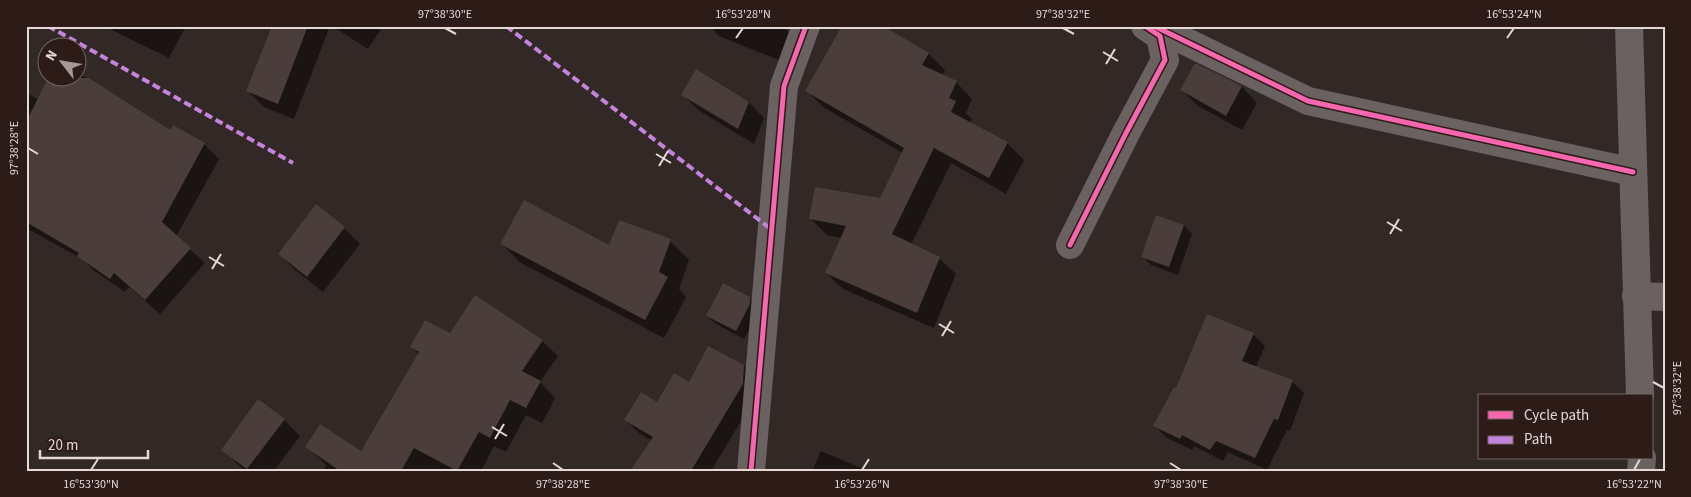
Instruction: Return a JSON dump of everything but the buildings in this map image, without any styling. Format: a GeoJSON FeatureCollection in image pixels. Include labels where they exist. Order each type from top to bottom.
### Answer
{"type":"FeatureCollection","features":[{"type":"Feature","properties":{"kind":"street"},"geometry":{"type":"LineString","coordinates":[[750,471],[784,86],[806,26]]}},
{"type":"Feature","properties":{"kind":"street"},"geometry":{"type":"LineString","coordinates":[[1070,245],[1165,60],[1160,36],[1146,26]]}},
{"type":"Feature","properties":{"kind":"street"},"geometry":{"type":"LineString","coordinates":[[1154,26],[1308,101],[1633,172]]}},
{"type":"Feature","properties":{"kind":"street"},"geometry":{"type":"LineString","coordinates":[[1629,26],[1640,394]]}},
{"type":"Feature","properties":{"kind":"street"},"geometry":{"type":"LineString","coordinates":[[1636,296],[1665,298]]}},
{"type":"Feature","properties":{"kind":"marked path"},"geometry":{"type":"LineString","coordinates":[[48,26],[293,163]]}},
{"type":"Feature","properties":{"kind":"marked path"},"geometry":{"type":"LineString","coordinates":[[506,26],[771,229]]}},
{"type":"Feature","properties":{"kind":"cycle path"},"geometry":{"type":"LineString","coordinates":[[751,471],[784,86],[806,26]]}},
{"type":"Feature","properties":{"kind":"cycle path"},"geometry":{"type":"LineString","coordinates":[[1070,245],[1165,60],[1160,36],[1145,26]]}},
{"type":"Feature","properties":{"kind":"cycle path"},"geometry":{"type":"LineString","coordinates":[[1154,26],[1308,101],[1633,172]]}}]}
